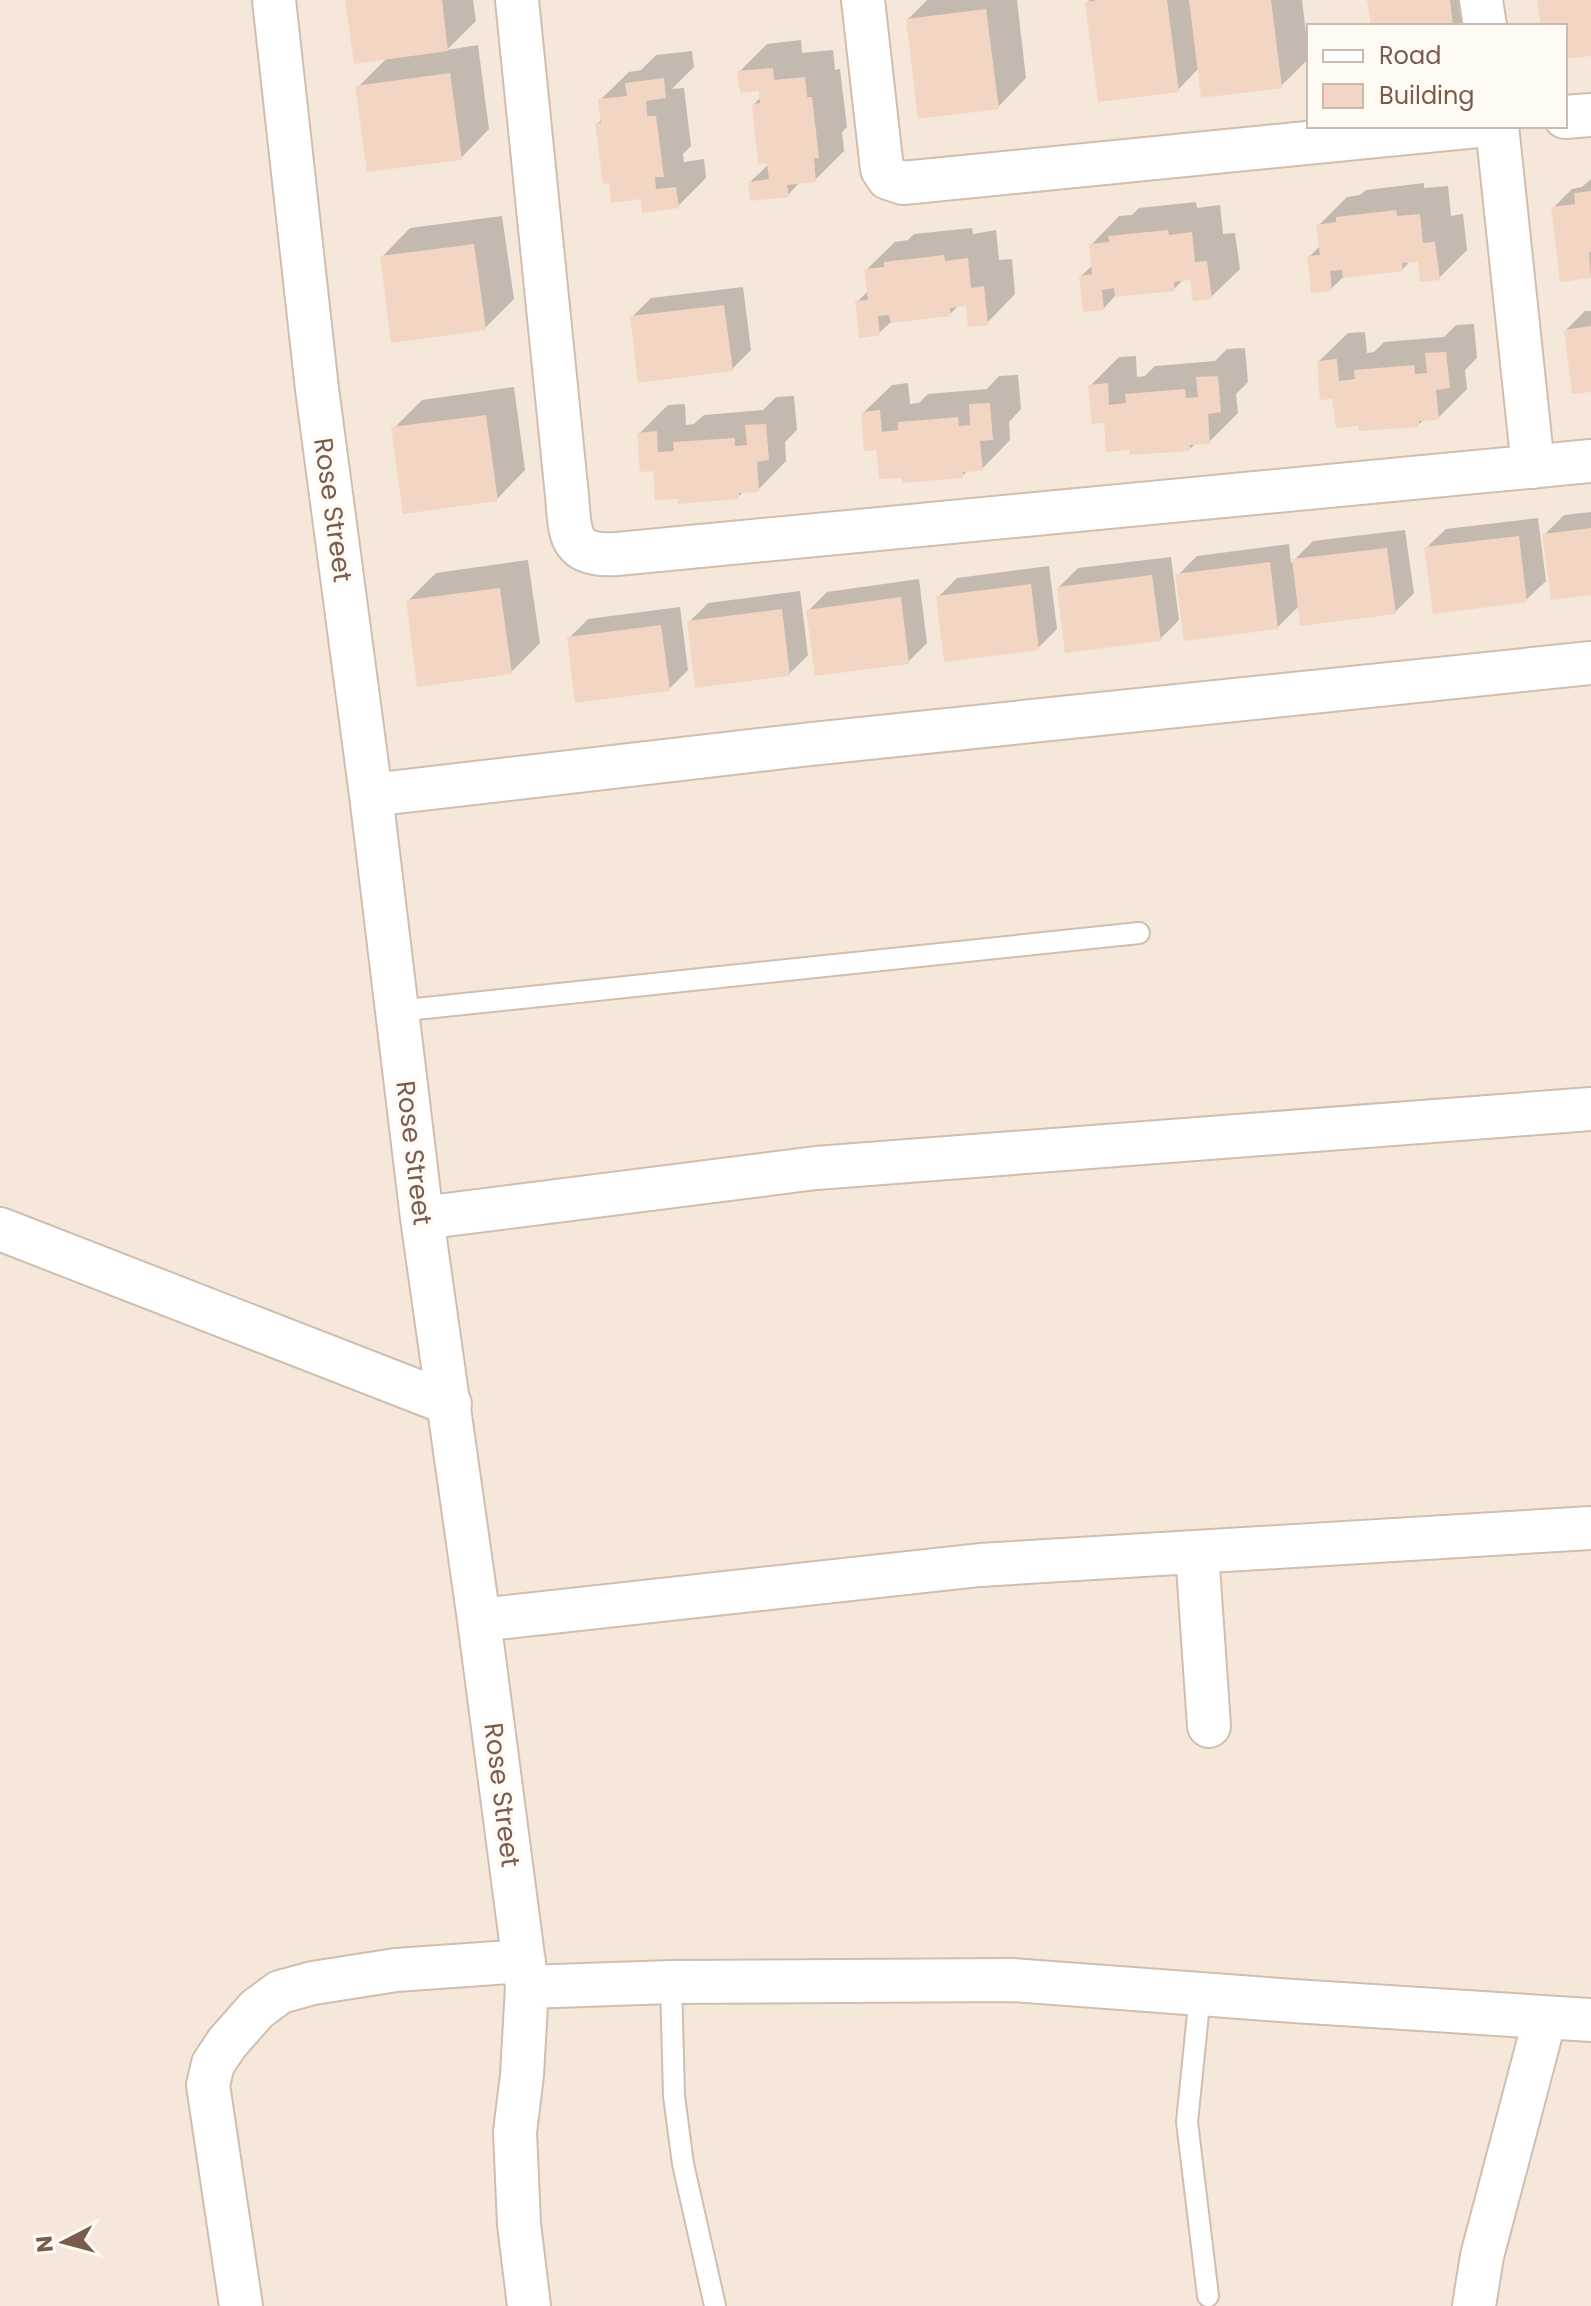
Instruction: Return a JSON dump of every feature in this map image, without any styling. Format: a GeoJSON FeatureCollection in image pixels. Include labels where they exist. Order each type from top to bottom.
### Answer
{"type":"FeatureCollection","features":[{"type":"Feature","properties":{"kind":"street","name":"Rose Street"},"geometry":{"type":"LineString","coordinates":[[274,0],[317,389],[371,795],[422,1218],[526,1974],[522,2075],[515,2132],[519,2224],[529,2306]]}},
{"type":"Feature","properties":{"kind":"street"},"geometry":{"type":"LineString","coordinates":[[517,0],[566,486],[573,539],[578,547],[588,553],[617,554],[1591,461]]}},
{"type":"Feature","properties":{"kind":"street"},"geometry":{"type":"LineString","coordinates":[[863,0],[882,169],[888,178],[903,183],[1457,128]]}},
{"type":"Feature","properties":{"kind":"street"},"geometry":{"type":"LineString","coordinates":[[1481,0],[1485,24]]}},
{"type":"Feature","properties":{"kind":"street"},"geometry":{"type":"LineString","coordinates":[[1567,117],[1591,115]]}},
{"type":"Feature","properties":{"kind":"street"},"geometry":{"type":"LineString","coordinates":[[1497,128],[1533,467]]}},
{"type":"Feature","properties":{"kind":"street"},"geometry":{"type":"LineString","coordinates":[[371,795],[827,743],[1591,663]]}},
{"type":"Feature","properties":{"kind":"street"},"geometry":{"type":"LineString","coordinates":[[422,1218],[816,1168],[1591,1109]]}},
{"type":"Feature","properties":{"kind":"street"},"geometry":{"type":"LineString","coordinates":[[0,1229],[450,1404]]}},
{"type":"Feature","properties":{"kind":"street"},"geometry":{"type":"LineString","coordinates":[[479,1620],[980,1565],[1591,1528]]}},
{"type":"Feature","properties":{"kind":"street"},"geometry":{"type":"LineString","coordinates":[[1197,1552],[1209,1726]]}},
{"type":"Feature","properties":{"kind":"street"},"geometry":{"type":"LineString","coordinates":[[241,2306],[208,2085],[213,2064],[257,2009],[280,1992],[302,1986],[396,1970],[671,1982],[1012,1980],[1591,2020]]}},
{"type":"Feature","properties":{"kind":"street"},"geometry":{"type":"LineString","coordinates":[[1474,2306],[1482,2256],[1545,2018]]}},
{"type":"Feature","properties":{"kind":"lane"},"geometry":{"type":"LineString","coordinates":[[397,1011],[1139,933]]}},
{"type":"Feature","properties":{"kind":"lane"},"geometry":{"type":"LineString","coordinates":[[671,1982],[674,2096],[683,2164],[715,2306]]}},
{"type":"Feature","properties":{"kind":"lane"},"geometry":{"type":"LineString","coordinates":[[1200,1994],[1187,2122],[1208,2296]]}},
{"type":"Feature","properties":{"kind":"shaded area"},"geometry":{"type":"Polygon","coordinates":[[[0,0],[1591,0],[1591,2306],[0,2306],[0,0]]]}},
{"type":"Feature","properties":{"kind":"building"},"geometry":{"type":"Polygon","coordinates":[[[345,0],[442,0],[448,51],[354,64],[345,0]]]}},
{"type":"Feature","properties":{"kind":"building"},"geometry":{"type":"Polygon","coordinates":[[[1167,0],[1179,92],[1098,102],[1085,2],[1167,0]]]}},
{"type":"Feature","properties":{"kind":"building"},"geometry":{"type":"Polygon","coordinates":[[[1189,0],[1271,0],[1282,88],[1201,98],[1189,0]]]}},
{"type":"Feature","properties":{"kind":"building"},"geometry":{"type":"Polygon","coordinates":[[[1367,0],[1450,0],[1453,24],[1371,24],[1367,0]]]}},
{"type":"Feature","properties":{"kind":"building"},"geometry":{"type":"Polygon","coordinates":[[[1537,0],[1591,0],[1591,56],[1567,59],[1567,24],[1541,24],[1537,0]]]}},
{"type":"Feature","properties":{"kind":"building"},"geometry":{"type":"Polygon","coordinates":[[[986,9],[999,109],[918,119],[906,19],[986,9]]]}},
{"type":"Feature","properties":{"kind":"building"},"geometry":{"type":"Polygon","coordinates":[[[773,68],[774,80],[805,77],[807,97],[812,97],[819,158],[814,158],[816,182],[787,185],[789,197],[750,201],[748,182],[769,179],[767,163],[758,164],[752,104],[760,103],[759,91],[740,93],[737,71],[773,68]]]}},
{"type":"Feature","properties":{"kind":"building"},"geometry":{"type":"Polygon","coordinates":[[[450,73],[462,160],[367,172],[355,86],[450,73]]]}},
{"type":"Feature","properties":{"kind":"building"},"geometry":{"type":"Polygon","coordinates":[[[664,78],[666,98],[646,101],[647,116],[656,116],[664,177],[655,177],[656,189],[676,187],[679,208],[642,213],[641,199],[611,203],[609,183],[603,184],[595,123],[601,123],[598,99],[627,96],[625,83],[664,78]]]}},
{"type":"Feature","properties":{"kind":"building"},"geometry":{"type":"Polygon","coordinates":[[[1591,191],[1591,278],[1560,282],[1551,207],[1575,204],[1574,193],[1591,191]]]}},
{"type":"Feature","properties":{"kind":"building"},"geometry":{"type":"Polygon","coordinates":[[[1396,210],[1397,216],[1420,214],[1423,243],[1435,242],[1440,280],[1420,282],[1418,262],[1402,263],[1403,271],[1343,278],[1342,270],[1330,271],[1332,291],[1311,293],[1307,256],[1320,255],[1316,225],[1336,222],[1336,217],[1396,210]]]}},
{"type":"Feature","properties":{"kind":"building"},"geometry":{"type":"Polygon","coordinates":[[[1168,230],[1169,235],[1192,232],[1195,262],[1207,261],[1212,299],[1193,301],[1190,280],[1174,282],[1175,291],[1115,297],[1114,288],[1102,290],[1104,310],[1083,312],[1079,276],[1092,274],[1089,244],[1109,242],[1108,236],[1168,230]]]}},
{"type":"Feature","properties":{"kind":"building"},"geometry":{"type":"Polygon","coordinates":[[[474,244],[486,330],[391,343],[380,256],[474,244]]]}},
{"type":"Feature","properties":{"kind":"building"},"geometry":{"type":"Polygon","coordinates":[[[944,255],[945,261],[968,258],[971,288],[984,286],[988,325],[968,327],[966,306],[950,308],[951,316],[891,323],[889,315],[878,316],[880,335],[859,338],[855,301],[868,300],[864,269],[884,267],[884,262],[944,255]]]}},
{"type":"Feature","properties":{"kind":"building"},"geometry":{"type":"Polygon","coordinates":[[[724,305],[733,371],[638,383],[630,316],[724,305]]]}},
{"type":"Feature","properties":{"kind":"building"},"geometry":{"type":"Polygon","coordinates":[[[1591,326],[1591,392],[1572,394],[1564,330],[1591,326]]]}},
{"type":"Feature","properties":{"kind":"building"},"geometry":{"type":"Polygon","coordinates":[[[1446,352],[1450,388],[1436,390],[1439,420],[1419,421],[1419,427],[1359,431],[1358,426],[1336,428],[1332,399],[1320,400],[1317,361],[1337,359],[1339,381],[1355,379],[1354,370],[1414,365],[1415,374],[1427,373],[1425,353],[1446,352]]]}},
{"type":"Feature","properties":{"kind":"building"},"geometry":{"type":"Polygon","coordinates":[[[1218,376],[1221,412],[1208,414],[1210,444],[1190,445],[1190,451],[1130,455],[1129,450],[1106,452],[1104,423],[1092,424],[1088,385],[1108,383],[1109,405],[1126,403],[1125,394],[1185,389],[1186,398],[1198,397],[1196,377],[1218,376]]]}},
{"type":"Feature","properties":{"kind":"building"},"geometry":{"type":"Polygon","coordinates":[[[990,403],[993,440],[980,441],[983,471],[963,472],[963,478],[903,483],[902,478],[879,479],[876,450],[864,451],[861,412],[880,410],[882,432],[898,430],[898,422],[958,417],[959,426],[970,425],[969,404],[990,403]]]}},
{"type":"Feature","properties":{"kind":"building"},"geometry":{"type":"Polygon","coordinates":[[[486,415],[498,501],[403,514],[391,427],[486,415]]]}},
{"type":"Feature","properties":{"kind":"building"},"geometry":{"type":"Polygon","coordinates":[[[766,424],[769,460],[757,462],[759,492],[739,493],[739,499],[678,504],[678,499],[655,500],[653,471],[640,472],[637,433],[657,431],[658,452],[674,451],[673,442],[735,438],[735,446],[747,445],[745,425],[766,424]]]}},
{"type":"Feature","properties":{"kind":"building"},"geometry":{"type":"Polygon","coordinates":[[[1591,528],[1591,595],[1551,600],[1542,534],[1591,528]]]}},
{"type":"Feature","properties":{"kind":"building"},"geometry":{"type":"Polygon","coordinates":[[[1519,536],[1527,602],[1433,614],[1424,547],[1519,536]]]}},
{"type":"Feature","properties":{"kind":"building"},"geometry":{"type":"Polygon","coordinates":[[[1387,548],[1396,614],[1300,626],[1292,559],[1387,548]]]}},
{"type":"Feature","properties":{"kind":"building"},"geometry":{"type":"Polygon","coordinates":[[[1270,562],[1278,629],[1184,641],[1175,574],[1270,562]]]}},
{"type":"Feature","properties":{"kind":"building"},"geometry":{"type":"Polygon","coordinates":[[[1152,575],[1161,641],[1065,653],[1057,587],[1152,575]]]}},
{"type":"Feature","properties":{"kind":"building"},"geometry":{"type":"Polygon","coordinates":[[[1031,584],[1039,650],[944,662],[936,596],[1031,584]]]}},
{"type":"Feature","properties":{"kind":"building"},"geometry":{"type":"Polygon","coordinates":[[[500,588],[512,674],[417,687],[406,600],[500,588]]]}},
{"type":"Feature","properties":{"kind":"building"},"geometry":{"type":"Polygon","coordinates":[[[901,597],[909,664],[815,676],[806,610],[901,597]]]}},
{"type":"Feature","properties":{"kind":"building"},"geometry":{"type":"Polygon","coordinates":[[[782,609],[790,676],[695,688],[687,621],[782,609]]]}},
{"type":"Feature","properties":{"kind":"building"},"geometry":{"type":"Polygon","coordinates":[[[661,625],[670,691],[575,703],[567,637],[661,625]]]}}]}
